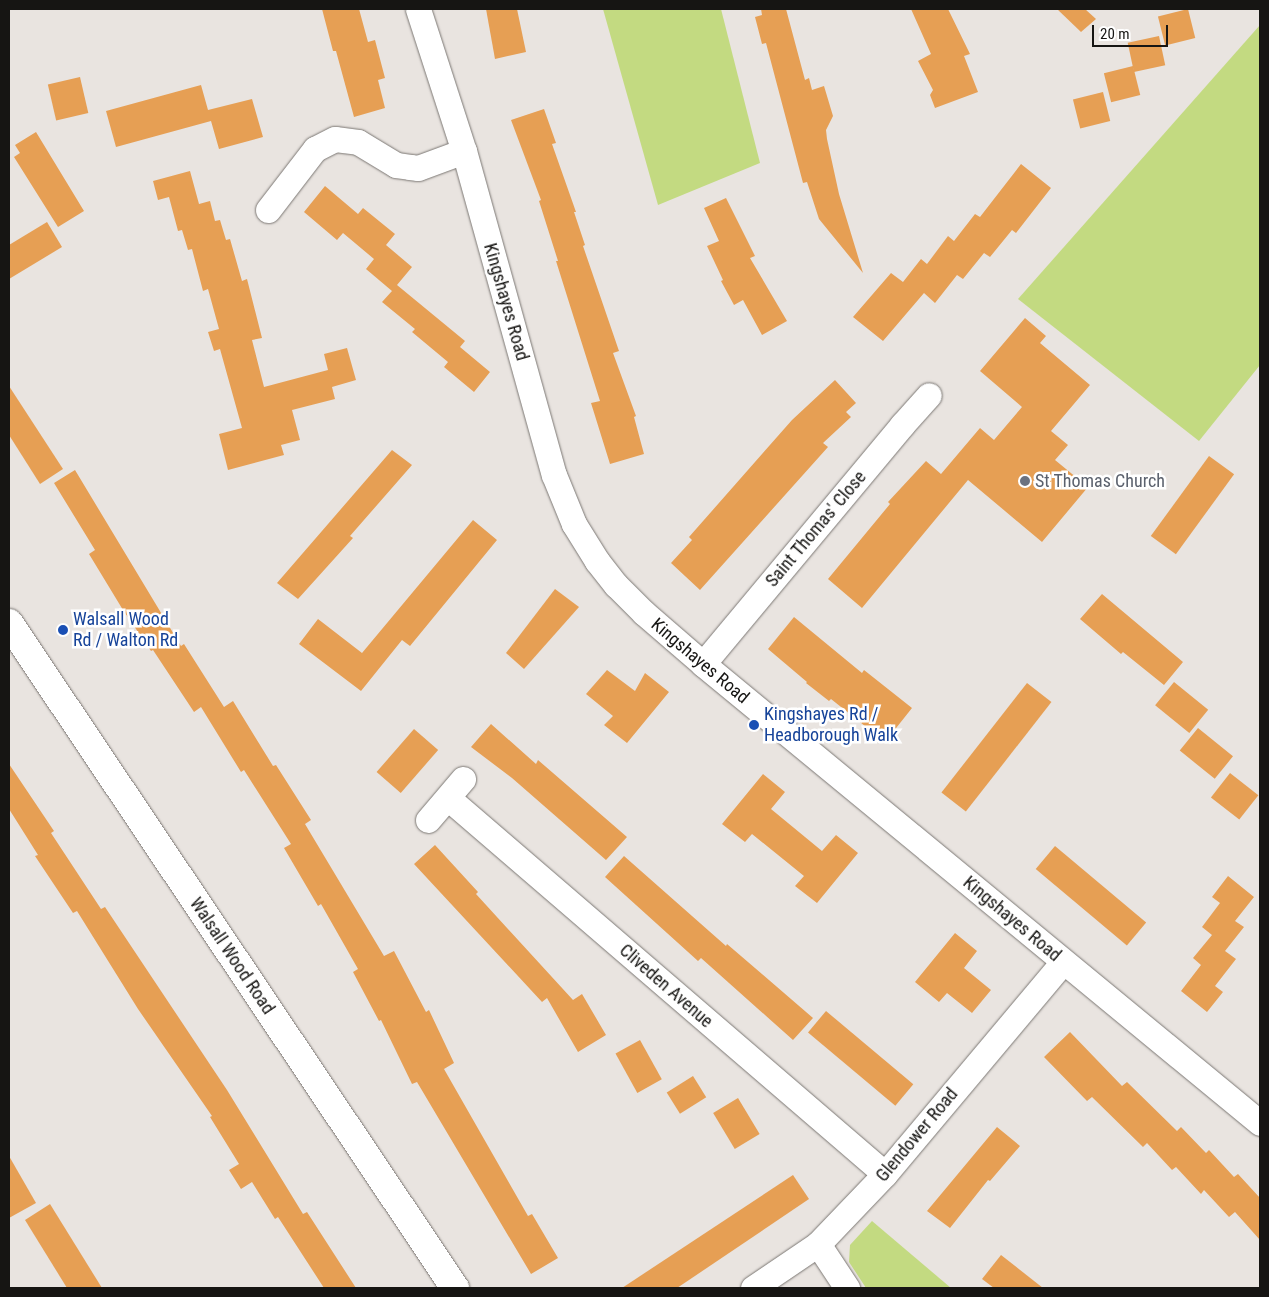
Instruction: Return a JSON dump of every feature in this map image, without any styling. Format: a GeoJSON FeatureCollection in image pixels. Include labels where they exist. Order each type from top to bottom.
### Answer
{"type":"FeatureCollection","features":[{"type":"Feature","properties":{"kind":"street","name":"Kingshayes Road"},"geometry":{"type":"LineString","coordinates":[[418,9],[464,151],[554,475],[574,524],[597,561],[616,585],[644,613],[704,664],[1260,1123]]}},
{"type":"Feature","properties":{"kind":"street"},"geometry":{"type":"LineString","coordinates":[[268,210],[315,149],[334,139],[358,142],[396,165],[418,168],[464,151]]}},
{"type":"Feature","properties":{"kind":"street","name":"Saint Thomas' Close"},"geometry":{"type":"LineString","coordinates":[[704,664],[902,425],[930,395]]}},
{"type":"Feature","properties":{"kind":"street","name":"Walsall Wood Road"},"geometry":{"type":"LineString","coordinates":[[9,623],[455,1288]]}},
{"type":"Feature","properties":{"kind":"street","name":"Cliveden Avenue"},"geometry":{"type":"LineString","coordinates":[[428,820],[456,788],[885,1174]]}},
{"type":"Feature","properties":{"kind":"street","name":"Glendower Road"},"geometry":{"type":"LineString","coordinates":[[753,1288],[818,1244],[885,1174],[1063,962]]}},
{"type":"Feature","properties":{"kind":"street"},"geometry":{"type":"LineString","coordinates":[[818,1244],[847,1288]]}},
{"type":"Feature","properties":{"kind":"green space"},"geometry":{"type":"Polygon","coordinates":[[[603,9],[721,9],[760,163],[658,205],[603,9]]]}},
{"type":"Feature","properties":{"kind":"green space"},"geometry":{"type":"Polygon","coordinates":[[[1260,25],[1260,365],[1199,441],[1018,299],[1260,25]]]}},
{"type":"Feature","properties":{"kind":"green space"},"geometry":{"type":"Polygon","coordinates":[[[872,1221],[951,1288],[866,1288],[849,1262],[850,1245],[872,1221]]]}},
{"type":"Feature","properties":{"kind":"building"},"geometry":{"type":"Polygon","coordinates":[[[322,9],[359,9],[368,42],[375,40],[385,78],[378,80],[385,108],[354,117],[322,9]]]}},
{"type":"Feature","properties":{"kind":"building"},"geometry":{"type":"Polygon","coordinates":[[[486,9],[517,9],[526,52],[495,59],[486,9]]]}},
{"type":"Feature","properties":{"kind":"building"},"geometry":{"type":"Polygon","coordinates":[[[761,9],[786,9],[805,80],[809,78],[812,90],[824,86],[833,116],[826,130],[827,139],[839,194],[863,273],[819,219],[807,182],[803,183],[766,43],[762,44],[755,17],[762,15],[761,9]]]}},
{"type":"Feature","properties":{"kind":"building"},"geometry":{"type":"Polygon","coordinates":[[[911,9],[948,9],[970,54],[964,56],[978,92],[935,108],[930,95],[933,90],[918,61],[931,54],[911,9]]]}},
{"type":"Feature","properties":{"kind":"building"},"geometry":{"type":"Polygon","coordinates":[[[1057,9],[1085,9],[1096,19],[1081,32],[1057,9]]]}},
{"type":"Feature","properties":{"kind":"building"},"geometry":{"type":"Polygon","coordinates":[[[1188,9],[1195,38],[1165,46],[1158,16],[1188,9]]]}},
{"type":"Feature","properties":{"kind":"building"},"geometry":{"type":"Polygon","coordinates":[[[1159,36],[1165,65],[1134,72],[1128,43],[1159,36]]]}},
{"type":"Feature","properties":{"kind":"building"},"geometry":{"type":"Polygon","coordinates":[[[1133,66],[1140,95],[1111,102],[1104,73],[1133,66]]]}},
{"type":"Feature","properties":{"kind":"building"},"geometry":{"type":"Polygon","coordinates":[[[80,77],[88,113],[56,120],[48,84],[80,77]]]}},
{"type":"Feature","properties":{"kind":"building"},"geometry":{"type":"Polygon","coordinates":[[[201,85],[208,110],[252,99],[263,137],[219,149],[211,121],[116,147],[106,111],[201,85]]]}},
{"type":"Feature","properties":{"kind":"building"},"geometry":{"type":"Polygon","coordinates":[[[1103,92],[1110,121],[1080,129],[1073,99],[1103,92]]]}},
{"type":"Feature","properties":{"kind":"building"},"geometry":{"type":"Polygon","coordinates":[[[544,109],[556,143],[552,144],[576,212],[574,212],[585,245],[583,246],[619,351],[613,353],[636,416],[634,417],[644,454],[610,464],[591,403],[600,401],[556,261],[558,261],[539,201],[541,200],[511,120],[544,109]]]}},
{"type":"Feature","properties":{"kind":"building"},"geometry":{"type":"Polygon","coordinates":[[[36,132],[84,211],[58,227],[14,157],[20,153],[15,145],[36,132]]]}},
{"type":"Feature","properties":{"kind":"building"},"geometry":{"type":"Polygon","coordinates":[[[1021,164],[1051,188],[1016,233],[1012,230],[990,257],[984,253],[963,279],[957,275],[935,303],[924,293],[883,341],[853,317],[891,273],[903,282],[921,259],[927,264],[948,236],[954,241],[975,214],[980,217],[1021,164]]]}},
{"type":"Feature","properties":{"kind":"building"},"geometry":{"type":"Polygon","coordinates":[[[190,171],[199,204],[210,201],[215,221],[220,220],[226,240],[230,239],[242,281],[247,279],[262,338],[252,340],[264,387],[328,370],[324,354],[347,348],[356,380],[332,387],[335,399],[292,410],[300,440],[281,445],[284,455],[228,470],[219,434],[242,428],[220,349],[214,351],[208,332],[219,329],[208,289],[203,291],[192,249],[188,250],[182,230],[178,231],[169,197],[158,200],[153,181],[190,171]]]}},
{"type":"Feature","properties":{"kind":"building"},"geometry":{"type":"Polygon","coordinates":[[[325,186],[358,214],[363,208],[395,234],[386,245],[412,267],[397,285],[465,341],[460,347],[490,372],[474,392],[444,367],[448,362],[412,332],[415,329],[382,302],[392,291],[366,269],[374,259],[343,233],[337,240],[304,212],[325,186]]]}},
{"type":"Feature","properties":{"kind":"building"},"geometry":{"type":"Polygon","coordinates":[[[726,198],[755,256],[750,258],[787,321],[762,335],[743,300],[734,305],[721,281],[723,280],[707,246],[719,241],[704,208],[726,198]]]}},
{"type":"Feature","properties":{"kind":"building"},"geometry":{"type":"Polygon","coordinates":[[[47,222],[62,247],[9,279],[9,245],[47,222]]]}},
{"type":"Feature","properties":{"kind":"building"},"geometry":{"type":"Polygon","coordinates":[[[1025,318],[1046,336],[1040,343],[1090,385],[1051,431],[1068,445],[1055,460],[1088,487],[1042,542],[968,480],[862,608],[828,579],[890,504],[888,502],[926,461],[941,474],[980,428],[994,440],[1022,407],[980,371],[1025,318]]]}},
{"type":"Feature","properties":{"kind":"building"},"geometry":{"type":"Polygon","coordinates":[[[835,380],[856,403],[846,412],[851,417],[823,443],[828,447],[700,590],[671,563],[692,540],[689,537],[792,420],[835,380]]]}},
{"type":"Feature","properties":{"kind":"building"},"geometry":{"type":"Polygon","coordinates":[[[9,386],[63,469],[40,484],[9,435],[9,386]]]}},
{"type":"Feature","properties":{"kind":"building"},"geometry":{"type":"Polygon","coordinates":[[[392,450],[412,465],[350,536],[353,538],[298,599],[277,583],[392,450]]]}},
{"type":"Feature","properties":{"kind":"building"},"geometry":{"type":"Polygon","coordinates":[[[1209,456],[1234,474],[1176,554],[1151,536],[1209,456]]]}},
{"type":"Feature","properties":{"kind":"building"},"geometry":{"type":"Polygon","coordinates":[[[75,470],[181,646],[184,644],[224,707],[233,701],[273,766],[276,765],[311,820],[305,824],[384,956],[394,951],[426,1012],[429,1010],[454,1063],[444,1069],[528,1216],[532,1214],[558,1258],[531,1274],[417,1082],[412,1084],[381,1020],[379,1021],[353,972],[358,969],[321,904],[318,906],[284,848],[291,844],[244,770],[241,772],[201,707],[194,712],[153,650],[151,651],[123,610],[89,554],[95,550],[54,483],[75,470]]]}},
{"type":"Feature","properties":{"kind":"building"},"geometry":{"type":"Polygon","coordinates":[[[473,520],[497,540],[410,646],[402,640],[361,691],[299,644],[318,619],[362,653],[473,520]]]}},
{"type":"Feature","properties":{"kind":"building"},"geometry":{"type":"Polygon","coordinates":[[[555,589],[579,607],[524,669],[506,653],[555,589]]]}},
{"type":"Feature","properties":{"kind":"building"},"geometry":{"type":"Polygon","coordinates":[[[1102,594],[1183,662],[1164,685],[1123,652],[1121,654],[1080,619],[1102,594]]]}},
{"type":"Feature","properties":{"kind":"building"},"geometry":{"type":"Polygon","coordinates":[[[794,617],[862,673],[864,670],[912,708],[885,742],[831,699],[829,701],[806,683],[768,649],[794,617]]]}},
{"type":"Feature","properties":{"kind":"building"},"geometry":{"type":"Polygon","coordinates":[[[607,670],[635,691],[645,673],[669,692],[627,743],[604,725],[613,716],[586,694],[607,670]]]}},
{"type":"Feature","properties":{"kind":"building"},"geometry":{"type":"Polygon","coordinates":[[[1174,682],[1208,710],[1189,733],[1155,705],[1174,682]]]}},
{"type":"Feature","properties":{"kind":"building"},"geometry":{"type":"Polygon","coordinates":[[[1027,683],[1051,702],[966,812],[941,793],[1027,683]]]}},
{"type":"Feature","properties":{"kind":"building"},"geometry":{"type":"Polygon","coordinates":[[[491,724],[536,764],[538,760],[627,837],[606,860],[512,778],[471,747],[491,724]]]}},
{"type":"Feature","properties":{"kind":"building"},"geometry":{"type":"Polygon","coordinates":[[[1198,728],[1233,756],[1215,779],[1180,751],[1198,728]]]}},
{"type":"Feature","properties":{"kind":"building"},"geometry":{"type":"Polygon","coordinates":[[[414,729],[438,750],[401,793],[377,772],[414,729]]]}},
{"type":"Feature","properties":{"kind":"building"},"geometry":{"type":"Polygon","coordinates":[[[9,764],[54,831],[51,833],[101,909],[105,907],[227,1090],[303,1214],[307,1212],[356,1288],[324,1288],[278,1217],[275,1219],[252,1182],[241,1189],[229,1170],[239,1164],[210,1117],[212,1116],[138,1009],[77,911],[73,913],[35,856],[38,855],[9,809],[9,764]]]}},
{"type":"Feature","properties":{"kind":"building"},"geometry":{"type":"Polygon","coordinates":[[[1230,773],[1258,795],[1239,820],[1211,797],[1230,773]]]}},
{"type":"Feature","properties":{"kind":"building"},"geometry":{"type":"Polygon","coordinates":[[[763,774],[785,792],[771,809],[822,851],[836,835],[858,853],[817,903],[795,886],[804,876],[752,834],[745,842],[722,824],[763,774]]]}},
{"type":"Feature","properties":{"kind":"building"},"geometry":{"type":"Polygon","coordinates":[[[435,845],[478,892],[476,894],[573,1000],[582,994],[606,1035],[578,1052],[547,998],[542,1002],[414,864],[435,845]]]}},
{"type":"Feature","properties":{"kind":"building"},"geometry":{"type":"Polygon","coordinates":[[[1055,846],[1146,922],[1127,945],[1036,869],[1055,846]]]}},
{"type":"Feature","properties":{"kind":"building"},"geometry":{"type":"Polygon","coordinates":[[[624,856],[726,946],[727,944],[813,1018],[793,1040],[701,958],[698,961],[605,877],[624,856]]]}},
{"type":"Feature","properties":{"kind":"building"},"geometry":{"type":"Polygon","coordinates":[[[1228,876],[1254,897],[1235,921],[1244,927],[1225,951],[1236,959],[1215,986],[1223,992],[1207,1012],[1181,991],[1201,965],[1193,958],[1212,935],[1202,927],[1220,903],[1212,897],[1228,876]]]}},
{"type":"Feature","properties":{"kind":"building"},"geometry":{"type":"Polygon","coordinates":[[[955,933],[977,951],[964,968],[991,990],[972,1013],[947,993],[939,1002],[915,982],[955,933]]]}},
{"type":"Feature","properties":{"kind":"building"},"geometry":{"type":"Polygon","coordinates":[[[826,1011],[913,1084],[895,1106],[808,1032],[826,1011]]]}},
{"type":"Feature","properties":{"kind":"building"},"geometry":{"type":"Polygon","coordinates":[[[1070,1032],[1122,1086],[1127,1082],[1177,1131],[1181,1127],[1206,1153],[1209,1150],[1234,1177],[1238,1174],[1260,1198],[1260,1240],[1235,1212],[1229,1217],[1204,1190],[1201,1194],[1176,1167],[1172,1170],[1147,1143],[1143,1147],[1092,1097],[1087,1101],[1044,1057],[1070,1032]]]}},
{"type":"Feature","properties":{"kind":"building"},"geometry":{"type":"Polygon","coordinates":[[[640,1040],[662,1079],[637,1093],[616,1054],[640,1040]]]}},
{"type":"Feature","properties":{"kind":"building"},"geometry":{"type":"Polygon","coordinates":[[[693,1076],[706,1097],[680,1114],[667,1092],[693,1076]]]}},
{"type":"Feature","properties":{"kind":"building"},"geometry":{"type":"Polygon","coordinates":[[[738,1098],[760,1134],[735,1149],[713,1113],[738,1098]]]}},
{"type":"Feature","properties":{"kind":"building"},"geometry":{"type":"Polygon","coordinates":[[[997,1127],[1020,1146],[990,1181],[988,1180],[950,1228],[927,1211],[997,1127]]]}},
{"type":"Feature","properties":{"kind":"building"},"geometry":{"type":"Polygon","coordinates":[[[9,1156],[36,1203],[9,1218],[9,1156]]]}},
{"type":"Feature","properties":{"kind":"building"},"geometry":{"type":"Polygon","coordinates":[[[793,1175],[809,1199],[677,1288],[622,1288],[793,1175]]]}},
{"type":"Feature","properties":{"kind":"building"},"geometry":{"type":"Polygon","coordinates":[[[50,1204],[102,1288],[67,1288],[25,1220],[50,1204]]]}},
{"type":"Feature","properties":{"kind":"building"},"geometry":{"type":"Polygon","coordinates":[[[1001,1255],[1043,1288],[994,1288],[982,1279],[1001,1255]]]}},
{"type":"Feature","properties":{"kind":"place","name":"St Thomas Church"},"geometry":{"type":"Point","coordinates":[1025,481]}},
{"type":"Feature","properties":{"kind":"place","name":"Walsall Wood Rd / Walton Rd"},"geometry":{"type":"Point","coordinates":[63,630]}},
{"type":"Feature","properties":{"kind":"place","name":"Kingshayes Rd / Headborough Walk"},"geometry":{"type":"Point","coordinates":[754,725]}}]}
